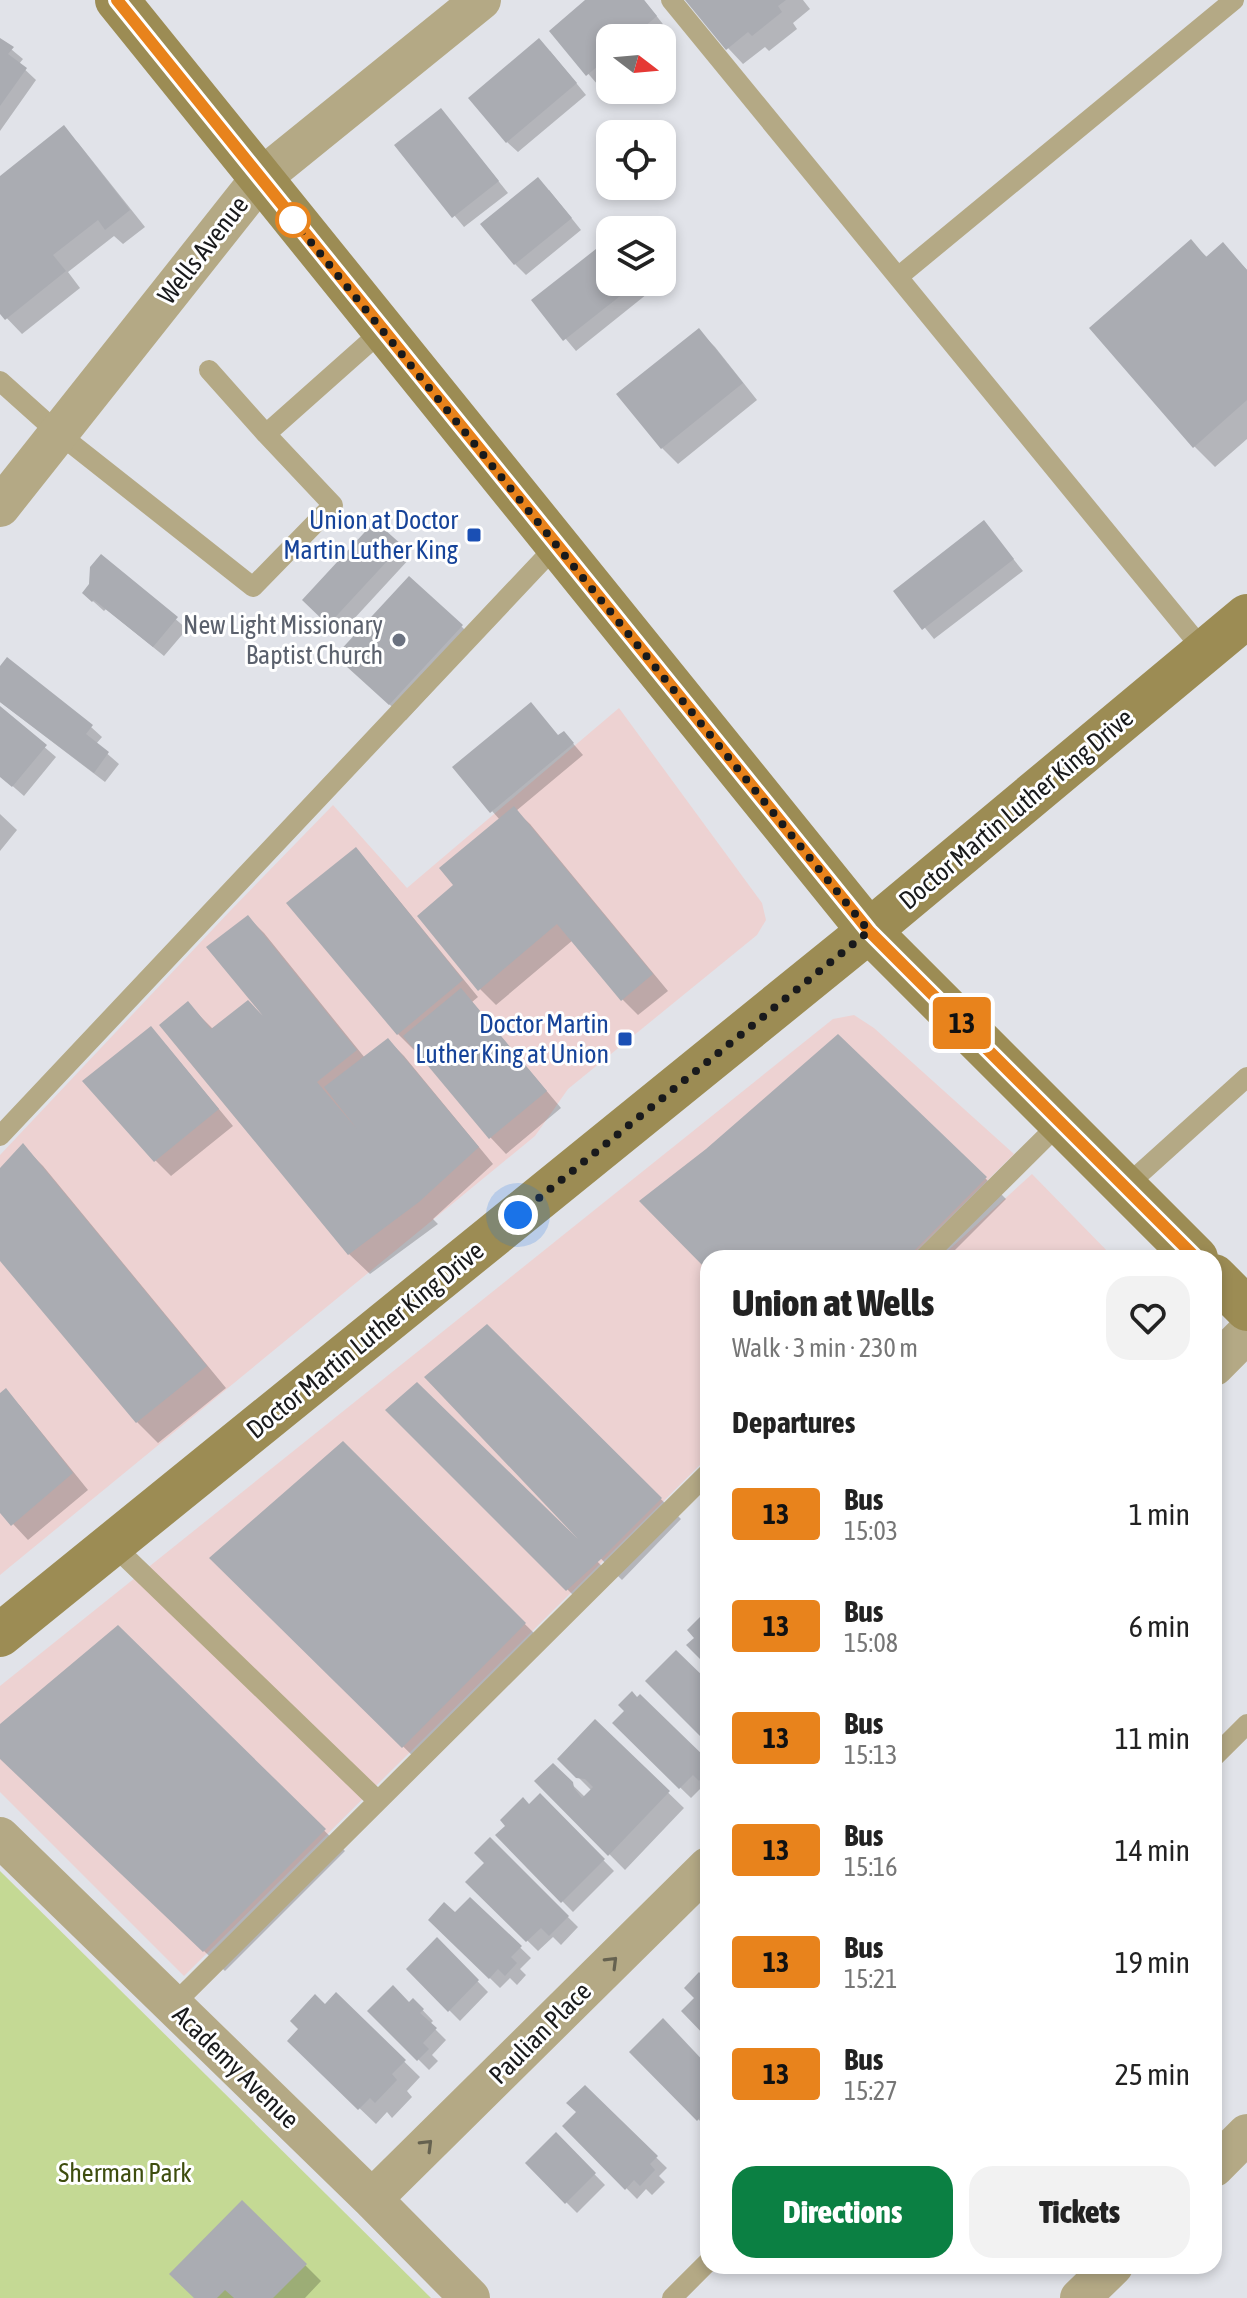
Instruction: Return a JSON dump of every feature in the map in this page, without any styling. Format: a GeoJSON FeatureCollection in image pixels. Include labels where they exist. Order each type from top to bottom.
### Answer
{"type":"FeatureCollection","features":[{"type":"Feature","properties":{"kind":"main road"},"geometry":{"type":"LineString","coordinates":[[117,0],[869,931],[1188,1250]]}},
{"type":"Feature","properties":{"kind":"main road","name":"Doctor Martin Luther King Drive"},"geometry":{"type":"LineString","coordinates":[[0,1635],[869,931],[1247,616]]}},
{"type":"Feature","properties":{"kind":"main road"},"geometry":{"type":"LineString","coordinates":[[1222,1284],[1247,1309]]}},
{"type":"Feature","properties":{"kind":"street","name":"Wells Avenue"},"geometry":{"type":"LineString","coordinates":[[0,507],[260,179],[481,0]]}},
{"type":"Feature","properties":{"kind":"street"},"geometry":{"type":"LineString","coordinates":[[1222,1358],[1247,1333]]}},
{"type":"Feature","properties":{"kind":"street","name":"Academy Avenue"},"geometry":{"type":"LineString","coordinates":[[0,1837],[470,2298]]}},
{"type":"Feature","properties":{"kind":"street","name":"Paulian Place"},"geometry":{"type":"LineString","coordinates":[[372,2199],[700,1875]]}},
{"type":"Feature","properties":{"kind":"street"},"geometry":{"type":"LineString","coordinates":[[1222,2159],[1247,2134]]}},
{"type":"Feature","properties":{"kind":"street"},"geometry":{"type":"LineString","coordinates":[[1080,2298],[1105,2274]]}},
{"type":"Feature","properties":{"kind":"lane"},"geometry":{"type":"LineString","coordinates":[[671,0],[1205,652]]}},
{"type":"Feature","properties":{"kind":"lane"},"geometry":{"type":"LineString","coordinates":[[898,277],[1234,0]]}},
{"type":"Feature","properties":{"kind":"lane"},"geometry":{"type":"LineString","coordinates":[[266,434],[383,330]]}},
{"type":"Feature","properties":{"kind":"lane"},"geometry":{"type":"LineString","coordinates":[[0,381],[58,433],[253,587],[333,505],[209,370]]}},
{"type":"Feature","properties":{"kind":"lane"},"geometry":{"type":"LineString","coordinates":[[0,1136],[557,545]]}},
{"type":"Feature","properties":{"kind":"lane"},"geometry":{"type":"LineString","coordinates":[[1125,1187],[1247,1077]]}},
{"type":"Feature","properties":{"kind":"lane"},"geometry":{"type":"LineString","coordinates":[[932,1250],[1061,1122]]}},
{"type":"Feature","properties":{"kind":"lane"},"geometry":{"type":"LineString","coordinates":[[173,2005],[700,1481]]}},
{"type":"Feature","properties":{"kind":"lane"},"geometry":{"type":"LineString","coordinates":[[112,1544],[378,1801]]}},
{"type":"Feature","properties":{"kind":"lane"},"geometry":{"type":"LineString","coordinates":[[1222,1749],[1247,1724]]}},
{"type":"Feature","properties":{"kind":"lane"},"geometry":{"type":"LineString","coordinates":[[672,2298],[700,2270]]}},
{"type":"Feature","properties":{"kind":"shaded area"},"geometry":{"type":"Polygon","coordinates":[[[619,708],[762,903],[766,920],[757,935],[568,1089],[535,1136],[0,1575],[0,1155],[333,805],[407,888],[619,708]]]}},
{"type":"Feature","properties":{"kind":"shaded area"},"geometry":{"type":"Polygon","coordinates":[[[854,1015],[874,1028],[1014,1154],[917,1250],[700,1250],[700,1465],[184,1976],[0,1792],[0,1686],[833,1019],[854,1015]]]}},
{"type":"Feature","properties":{"kind":"shaded area"},"geometry":{"type":"Polygon","coordinates":[[[1032,1174],[1106,1250],[949,1250],[1032,1174]]]}},
{"type":"Feature","properties":{"kind":"green space","name":"Sherman Park"},"geometry":{"type":"Polygon","coordinates":[[[0,1871],[431,2298],[0,2298],[0,1871]]]}},
{"type":"Feature","properties":{"kind":"building"},"geometry":{"type":"Polygon","coordinates":[[[585,0],[644,0],[657,16],[648,24],[596,24],[596,68],[586,76],[549,31],[585,0]]]}},
{"type":"Feature","properties":{"kind":"building"},"geometry":{"type":"Polygon","coordinates":[[[685,0],[786,0],[778,6],[782,12],[752,36],[748,32],[726,50],[685,0]]]}},
{"type":"Feature","properties":{"kind":"building"},"geometry":{"type":"Polygon","coordinates":[[[0,38],[14,47],[8,54],[27,68],[0,106],[0,38]]]}},
{"type":"Feature","properties":{"kind":"building"},"geometry":{"type":"Polygon","coordinates":[[[539,38],[577,83],[506,143],[468,98],[539,38]]]}},
{"type":"Feature","properties":{"kind":"building"},"geometry":{"type":"Polygon","coordinates":[[[441,108],[499,181],[452,218],[394,145],[441,108]]]}},
{"type":"Feature","properties":{"kind":"building"},"geometry":{"type":"Polygon","coordinates":[[[64,125],[130,210],[105,230],[98,220],[53,255],[66,271],[5,320],[0,314],[0,176],[64,125]]]}},
{"type":"Feature","properties":{"kind":"building"},"geometry":{"type":"Polygon","coordinates":[[[538,177],[572,218],[514,265],[480,224],[538,177]]]}},
{"type":"Feature","properties":{"kind":"building"},"geometry":{"type":"Polygon","coordinates":[[[1191,239],[1206,257],[1223,242],[1247,270],[1247,400],[1193,448],[1089,328],[1191,239]]]}},
{"type":"Feature","properties":{"kind":"building"},"geometry":{"type":"Polygon","coordinates":[[[596,249],[596,296],[620,296],[563,341],[531,300],[596,249]]]}},
{"type":"Feature","properties":{"kind":"building"},"geometry":{"type":"Polygon","coordinates":[[[699,328],[743,383],[661,449],[616,394],[699,328]]]}},
{"type":"Feature","properties":{"kind":"building"},"geometry":{"type":"Polygon","coordinates":[[[984,520],[1014,559],[922,630],[893,591],[984,520]]]}},
{"type":"Feature","properties":{"kind":"building"},"geometry":{"type":"Polygon","coordinates":[[[375,521],[402,545],[328,625],[302,600],[375,521]]]}},
{"type":"Feature","properties":{"kind":"building"},"geometry":{"type":"Polygon","coordinates":[[[101,554],[178,617],[153,647],[82,593],[89,584],[90,567],[101,554]]]}},
{"type":"Feature","properties":{"kind":"building","name":"New Light Missionary Baptist Church"},"geometry":{"type":"Polygon","coordinates":[[[409,576],[463,625],[389,705],[335,656],[409,576]]]}},
{"type":"Feature","properties":{"kind":"building"},"geometry":{"type":"Polygon","coordinates":[[[7,657],[93,725],[86,734],[109,752],[94,773],[0,702],[0,666],[7,657]]]}},
{"type":"Feature","properties":{"kind":"building"},"geometry":{"type":"Polygon","coordinates":[[[531,702],[558,735],[564,731],[574,743],[490,813],[452,767],[531,702]]]}},
{"type":"Feature","properties":{"kind":"building"},"geometry":{"type":"Polygon","coordinates":[[[0,706],[47,745],[12,787],[0,777],[0,706]]]}},
{"type":"Feature","properties":{"kind":"building"},"geometry":{"type":"Polygon","coordinates":[[[514,806],[653,974],[621,1001],[557,924],[478,991],[417,916],[453,885],[439,868],[514,806]]]}},
{"type":"Feature","properties":{"kind":"building"},"geometry":{"type":"Polygon","coordinates":[[[356,847],[463,980],[397,1035],[286,903],[356,847]]]}},
{"type":"Feature","properties":{"kind":"building"},"geometry":{"type":"Polygon","coordinates":[[[248,915],[357,1050],[317,1082],[357,1129],[324,1087],[388,1038],[479,1147],[419,1202],[348,1255],[159,1025],[188,1001],[211,1029],[248,1000],[263,1016],[206,947],[248,915]]]}},
{"type":"Feature","properties":{"kind":"building"},"geometry":{"type":"Polygon","coordinates":[[[461,988],[547,1091],[489,1139],[403,1036],[461,988]]]}},
{"type":"Feature","properties":{"kind":"building"},"geometry":{"type":"Polygon","coordinates":[[[151,1026],[219,1109],[154,1162],[82,1081],[151,1026]]]}},
{"type":"Feature","properties":{"kind":"building"},"geometry":{"type":"Polygon","coordinates":[[[838,1034],[987,1177],[915,1250],[700,1250],[700,1263],[639,1201],[706,1149],[838,1034]]]}},
{"type":"Feature","properties":{"kind":"building"},"geometry":{"type":"Polygon","coordinates":[[[23,1143],[207,1366],[136,1423],[0,1261],[0,1168],[23,1143]]]}},
{"type":"Feature","properties":{"kind":"building"},"geometry":{"type":"Polygon","coordinates":[[[487,1324],[662,1498],[566,1591],[385,1410],[417,1382],[578,1539],[424,1377],[487,1324]]]}},
{"type":"Feature","properties":{"kind":"building"},"geometry":{"type":"Polygon","coordinates":[[[6,1388],[73,1473],[11,1526],[0,1513],[0,1393],[6,1388]]]}},
{"type":"Feature","properties":{"kind":"building"},"geometry":{"type":"Polygon","coordinates":[[[343,1441],[526,1623],[402,1748],[209,1558],[343,1441]]]}},
{"type":"Feature","properties":{"kind":"building"},"geometry":{"type":"Polygon","coordinates":[[[700,1617],[700,1659],[686,1645],[694,1638],[687,1630],[700,1617]]]}},
{"type":"Feature","properties":{"kind":"building"},"geometry":{"type":"Polygon","coordinates":[[[118,1625],[326,1829],[203,1952],[0,1759],[0,1724],[118,1625]]]}},
{"type":"Feature","properties":{"kind":"building"},"geometry":{"type":"Polygon","coordinates":[[[676,1650],[700,1673],[700,1736],[645,1681],[676,1650]]]}},
{"type":"Feature","properties":{"kind":"building"},"geometry":{"type":"Polygon","coordinates":[[[632,1691],[637,1697],[640,1694],[700,1752],[699,1781],[693,1775],[679,1789],[612,1723],[624,1711],[618,1705],[632,1691]]]}},
{"type":"Feature","properties":{"kind":"building"},"geometry":{"type":"Polygon","coordinates":[[[595,1719],[670,1791],[608,1856],[534,1781],[553,1763],[573,1782],[582,1798],[593,1787],[585,1779],[576,1778],[557,1759],[595,1719]]]}},
{"type":"Feature","properties":{"kind":"building"},"geometry":{"type":"Polygon","coordinates":[[[540,1793],[605,1859],[561,1903],[495,1835],[505,1826],[500,1820],[523,1797],[529,1804],[540,1793]]]}},
{"type":"Feature","properties":{"kind":"building"},"geometry":{"type":"Polygon","coordinates":[[[490,1837],[569,1916],[549,1936],[541,1928],[526,1942],[465,1882],[484,1863],[474,1853],[490,1837]]]}},
{"type":"Feature","properties":{"kind":"building"},"geometry":{"type":"Polygon","coordinates":[[[470,1897],[522,1946],[511,1957],[517,1963],[505,1976],[498,1969],[489,1979],[428,1920],[444,1902],[455,1912],[470,1897]]]}},
{"type":"Feature","properties":{"kind":"building"},"geometry":{"type":"Polygon","coordinates":[[[437,1937],[479,1980],[448,2012],[406,1969],[437,1937]]]}},
{"type":"Feature","properties":{"kind":"building"},"geometry":{"type":"Polygon","coordinates":[[[700,1973],[700,2031],[681,2011],[694,1998],[684,1988],[700,1973]]]}},
{"type":"Feature","properties":{"kind":"building"},"geometry":{"type":"Polygon","coordinates":[[[393,1985],[409,2002],[413,1998],[424,2009],[420,2013],[437,2028],[423,2043],[429,2049],[417,2061],[367,2011],[393,1985]]]}},
{"type":"Feature","properties":{"kind":"building"},"geometry":{"type":"Polygon","coordinates":[[[336,1992],[406,2060],[392,2074],[397,2080],[375,2103],[370,2098],[358,2110],[287,2041],[298,2029],[290,2021],[315,1994],[325,2004],[336,1992]]]}},
{"type":"Feature","properties":{"kind":"building"},"geometry":{"type":"Polygon","coordinates":[[[663,2018],[700,2057],[700,2118],[697,2121],[629,2052],[663,2018]]]}},
{"type":"Feature","properties":{"kind":"building"},"geometry":{"type":"Polygon","coordinates":[[[585,2085],[658,2156],[650,2164],[655,2170],[640,2186],[634,2180],[625,2190],[562,2126],[576,2112],[566,2103],[585,2085]]]}},
{"type":"Feature","properties":{"kind":"building"},"geometry":{"type":"Polygon","coordinates":[[[556,2132],[596,2173],[565,2204],[525,2163],[556,2132]]]}},
{"type":"Feature","properties":{"kind":"building"},"geometry":{"type":"Polygon","coordinates":[[[242,2200],[307,2264],[273,2298],[234,2298],[225,2290],[217,2298],[194,2298],[169,2274],[242,2200]]]}},
{"type":"Feature","properties":{"kind":"bus line","name":"13"},"geometry":{"type":"LineString","coordinates":[[117,0],[869,931],[1188,1250]]}},
{"type":"Feature","properties":{"kind":"place","name":"Union at Doctor Martin Luther King"},"geometry":{"type":"Point","coordinates":[474,535]}},
{"type":"Feature","properties":{"kind":"place","name":"New Light Missionary Baptist Church"},"geometry":{"type":"Point","coordinates":[399,640]}},
{"type":"Feature","properties":{"kind":"place","name":"Doctor Martin Luther King at Union"},"geometry":{"type":"Point","coordinates":[625,1039]}},
{"type":"Feature","properties":{"kind":"route"},"geometry":{"type":"LineString","coordinates":[[293,220],[869,931],[518,1215]]}}]}
